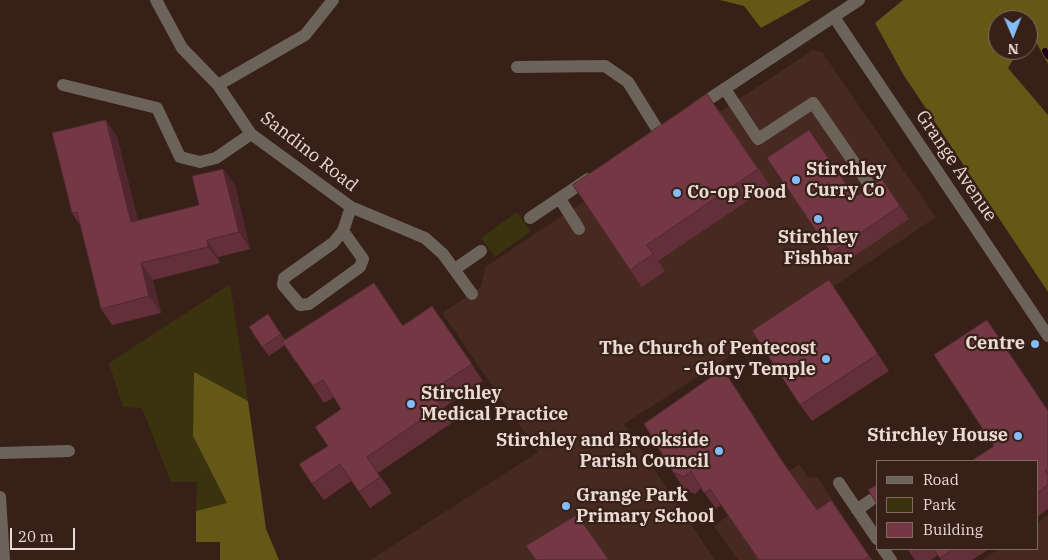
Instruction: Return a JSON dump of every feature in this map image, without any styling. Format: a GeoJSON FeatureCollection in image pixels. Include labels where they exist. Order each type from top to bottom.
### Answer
{"type":"FeatureCollection","features":[{"type":"Feature","properties":{"kind":"street","name":"Sandino Road"},"geometry":{"type":"LineString","coordinates":[[156,0],[182,48],[218,85],[251,134],[351,207],[425,238],[443,254],[472,294]]}},
{"type":"Feature","properties":{"kind":"street"},"geometry":{"type":"LineString","coordinates":[[218,85],[305,34],[333,0]]}},
{"type":"Feature","properties":{"kind":"street"},"geometry":{"type":"LineString","coordinates":[[684,116],[860,0]]}},
{"type":"Feature","properties":{"kind":"street","name":"Grange Avenue"},"geometry":{"type":"LineString","coordinates":[[834,17],[1048,336]]}},
{"type":"Feature","properties":{"kind":"street"},"geometry":{"type":"LineString","coordinates":[[517,67],[605,66],[628,82],[660,132]]}},
{"type":"Feature","properties":{"kind":"street"},"geometry":{"type":"LineString","coordinates":[[63,86],[157,108],[180,157],[200,162],[216,158],[251,134]]}},
{"type":"Feature","properties":{"kind":"street"},"geometry":{"type":"LineString","coordinates":[[725,89],[758,139],[813,103],[873,190]]}},
{"type":"Feature","properties":{"kind":"street"},"geometry":{"type":"LineString","coordinates":[[530,218],[598,173]]}},
{"type":"Feature","properties":{"kind":"street"},"geometry":{"type":"LineString","coordinates":[[560,199],[579,229]]}},
{"type":"Feature","properties":{"kind":"street"},"geometry":{"type":"LineString","coordinates":[[343,231],[362,259],[360,267],[309,304],[300,305],[283,285],[284,278],[320,254],[343,231],[351,207]]}},
{"type":"Feature","properties":{"kind":"street"},"geometry":{"type":"LineString","coordinates":[[455,269],[481,251]]}},
{"type":"Feature","properties":{"kind":"street"},"geometry":{"type":"LineString","coordinates":[[0,454],[69,451]]}},
{"type":"Feature","properties":{"kind":"street"},"geometry":{"type":"LineString","coordinates":[[839,483],[876,537]]}},
{"type":"Feature","properties":{"kind":"street"},"geometry":{"type":"LineString","coordinates":[[0,497],[4,560]]}},
{"type":"Feature","properties":{"kind":"street"},"geometry":{"type":"LineString","coordinates":[[858,510],[871,500]]}},
{"type":"Feature","properties":{"kind":"shaded area"},"geometry":{"type":"Polygon","coordinates":[[[720,0],[811,0],[761,28],[744,6],[720,0]]]}},
{"type":"Feature","properties":{"kind":"shaded area"},"geometry":{"type":"Polygon","coordinates":[[[903,0],[1048,0],[1048,64],[1038,46],[1038,10],[988,10],[988,60],[1013,60],[1008,68],[1048,115],[1048,292],[903,74],[875,23],[903,0]]]}},
{"type":"Feature","properties":{"kind":"shaded area"},"geometry":{"type":"Polygon","coordinates":[[[813,50],[822,52],[936,217],[746,346],[624,424],[715,560],[370,560],[538,452],[442,313],[481,287],[485,267],[813,50]]]}},
{"type":"Feature","properties":{"kind":"shaded area"},"geometry":{"type":"Polygon","coordinates":[[[194,372],[248,401],[266,529],[279,560],[220,560],[220,542],[196,542],[196,511],[227,503],[193,436],[194,372]]]}},
{"type":"Feature","properties":{"kind":"shaded area"},"geometry":{"type":"Polygon","coordinates":[[[799,464],[808,477],[818,478],[872,560],[738,560],[714,526],[799,464]]]}},
{"type":"Feature","properties":{"kind":"shaded area"},"geometry":{"type":"Polygon","coordinates":[[[1048,515],[1048,560],[982,560],[997,550],[1038,550],[1038,522],[1048,515]]]}},
{"type":"Feature","properties":{"kind":"green space"},"geometry":{"type":"Polygon","coordinates":[[[517,212],[531,231],[495,257],[481,238],[517,212]]]}},
{"type":"Feature","properties":{"kind":"green space"},"geometry":{"type":"Polygon","coordinates":[[[230,284],[248,401],[194,373],[193,436],[227,503],[196,511],[197,482],[171,482],[142,408],[123,407],[109,363],[230,284]]]}},
{"type":"Feature","properties":{"kind":"building","name":"Co-op Food"},"geometry":{"type":"Polygon","coordinates":[[[707,94],[758,169],[647,245],[653,254],[630,270],[573,185],[707,94]]]}},
{"type":"Feature","properties":{"kind":"building"},"geometry":{"type":"Polygon","coordinates":[[[106,120],[131,222],[199,205],[192,176],[223,169],[239,232],[207,240],[208,247],[141,263],[149,296],[101,309],[77,212],[72,213],[52,133],[106,120]]]}},
{"type":"Feature","properties":{"kind":"building"},"geometry":{"type":"Polygon","coordinates":[[[809,130],[855,197],[882,179],[900,206],[831,253],[767,158],[809,130]]]}},
{"type":"Feature","properties":{"kind":"building","name":"The Church of Pentecost - Glory Temple"},"geometry":{"type":"Polygon","coordinates":[[[829,280],[878,354],[800,405],[752,331],[829,280]]]}},
{"type":"Feature","properties":{"kind":"building","name":"Stirchley Medical Practice"},"geometry":{"type":"Polygon","coordinates":[[[374,283],[403,326],[432,306],[472,364],[431,391],[441,406],[367,457],[380,477],[359,492],[340,464],[312,484],[299,464],[328,446],[315,427],[341,409],[323,380],[313,386],[282,342],[374,283]]]}},
{"type":"Feature","properties":{"kind":"building"},"geometry":{"type":"Polygon","coordinates":[[[268,314],[281,334],[262,347],[249,327],[268,314]]]}},
{"type":"Feature","properties":{"kind":"building","name":"Stirchley House"},"geometry":{"type":"Polygon","coordinates":[[[987,320],[1048,411],[1048,469],[1045,471],[1048,475],[1048,485],[1038,492],[1038,460],[973,460],[994,446],[934,355],[987,320]]]}},
{"type":"Feature","properties":{"kind":"building"},"geometry":{"type":"Polygon","coordinates":[[[723,369],[780,458],[817,510],[831,500],[869,556],[864,560],[759,560],[710,489],[704,493],[691,471],[684,477],[673,472],[644,424],[723,369]]]}},
{"type":"Feature","properties":{"kind":"building"},"geometry":{"type":"Polygon","coordinates":[[[876,486],[876,502],[868,490],[876,486]]]}},
{"type":"Feature","properties":{"kind":"building"},"geometry":{"type":"Polygon","coordinates":[[[577,515],[609,560],[536,560],[526,546],[577,515]]]}},
{"type":"Feature","properties":{"kind":"building"},"geometry":{"type":"Polygon","coordinates":[[[935,550],[952,550],[940,558],[935,550]]]}},
{"type":"Feature","properties":{"kind":"waterway"},"geometry":{"type":"LineString","coordinates":[[1045,51],[1048,56]]}},
{"type":"Feature","properties":{"kind":"place","name":"Stirchley Curry Co"},"geometry":{"type":"Point","coordinates":[796,180]}},
{"type":"Feature","properties":{"kind":"place","name":"Co-op Food"},"geometry":{"type":"Point","coordinates":[677,193]}},
{"type":"Feature","properties":{"kind":"place","name":"Stirchley Fishbar"},"geometry":{"type":"Point","coordinates":[818,219]}},
{"type":"Feature","properties":{"kind":"place","name":"Centre"},"geometry":{"type":"Point","coordinates":[1035,344]}},
{"type":"Feature","properties":{"kind":"place","name":"The Church of Pentecost - Glory Temple"},"geometry":{"type":"Point","coordinates":[826,359]}},
{"type":"Feature","properties":{"kind":"place","name":"Stirchley Medical Practice"},"geometry":{"type":"Point","coordinates":[411,404]}},
{"type":"Feature","properties":{"kind":"place","name":"Stirchley House"},"geometry":{"type":"Point","coordinates":[1018,436]}},
{"type":"Feature","properties":{"kind":"place","name":"Stirchley and Brookside Parish Council"},"geometry":{"type":"Point","coordinates":[719,451]}},
{"type":"Feature","properties":{"kind":"place","name":"Grange Park Primary School"},"geometry":{"type":"Point","coordinates":[566,506]}}]}
